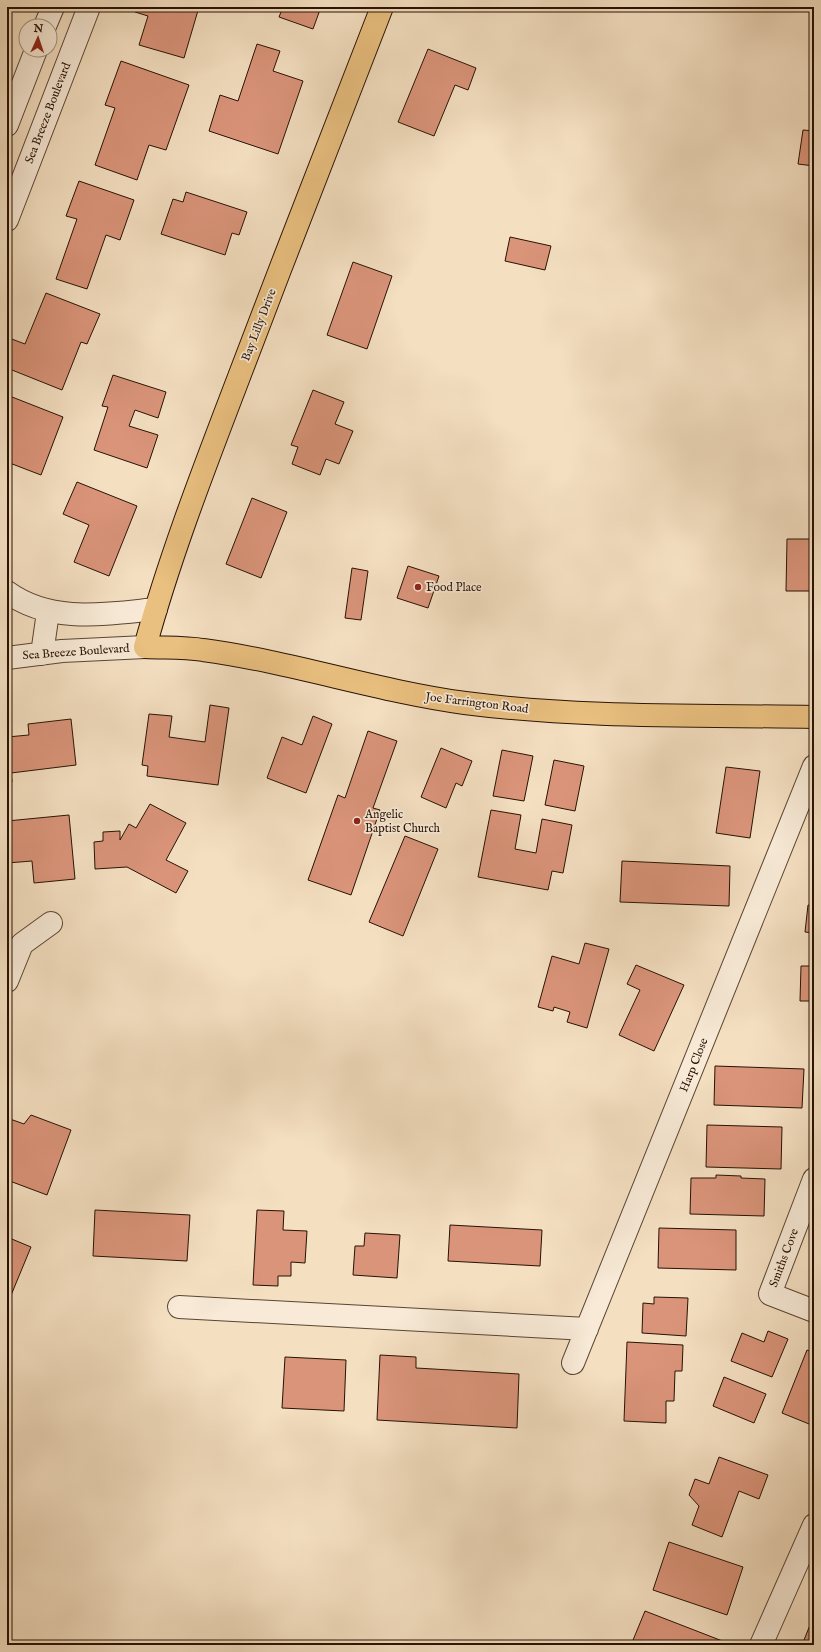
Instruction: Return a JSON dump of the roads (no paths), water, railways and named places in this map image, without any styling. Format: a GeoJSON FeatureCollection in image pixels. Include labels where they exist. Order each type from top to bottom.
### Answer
{"type":"FeatureCollection","features":[{"type":"Feature","properties":{"kind":"main road","name":"Bay Lilly Drive"},"geometry":{"type":"LineString","coordinates":[[146,647],[156,609],[188,513],[315,176],[382,7]]}},
{"type":"Feature","properties":{"kind":"main road","name":"Joe Farrington Road"},"geometry":{"type":"LineString","coordinates":[[146,647],[201,650],[249,657],[375,687],[488,706],[590,714],[814,717]]}},
{"type":"Feature","properties":{"kind":"street"},"geometry":{"type":"LineString","coordinates":[[48,18],[53,7]]}},
{"type":"Feature","properties":{"kind":"street","name":"Sea Breeze Boulevard"},"geometry":{"type":"LineString","coordinates":[[7,220],[89,7]]}},
{"type":"Feature","properties":{"kind":"street"},"geometry":{"type":"LineString","coordinates":[[7,125],[33,58]]}},
{"type":"Feature","properties":{"kind":"street"},"geometry":{"type":"LineString","coordinates":[[7,592],[30,605],[48,612],[67,614],[106,614],[156,609]]}},
{"type":"Feature","properties":{"kind":"street"},"geometry":{"type":"LineString","coordinates":[[42,654],[48,612]]}},
{"type":"Feature","properties":{"kind":"street","name":"Sea Breeze Boulevard"},"geometry":{"type":"LineString","coordinates":[[7,658],[105,649],[146,647]]}},
{"type":"Feature","properties":{"kind":"street","name":"Harp Close"},"geometry":{"type":"LineString","coordinates":[[573,1364],[814,766]]}},
{"type":"Feature","properties":{"kind":"street"},"geometry":{"type":"LineString","coordinates":[[7,981],[22,944],[52,923]]}},
{"type":"Feature","properties":{"kind":"street","name":"Smiths Cove"},"geometry":{"type":"LineString","coordinates":[[814,1179],[770,1294],[814,1310]]}},
{"type":"Feature","properties":{"kind":"street"},"geometry":{"type":"LineString","coordinates":[[179,1307],[587,1329]]}},
{"type":"Feature","properties":{"kind":"street"},"geometry":{"type":"LineString","coordinates":[[761,1645],[814,1525]]}},
{"type":"Feature","properties":{"kind":"place","name":"Food Place"},"geometry":{"type":"Point","coordinates":[418,587]}},
{"type":"Feature","properties":{"kind":"place","name":"Angelic Baptist Church"},"geometry":{"type":"Point","coordinates":[357,821]}}]}
